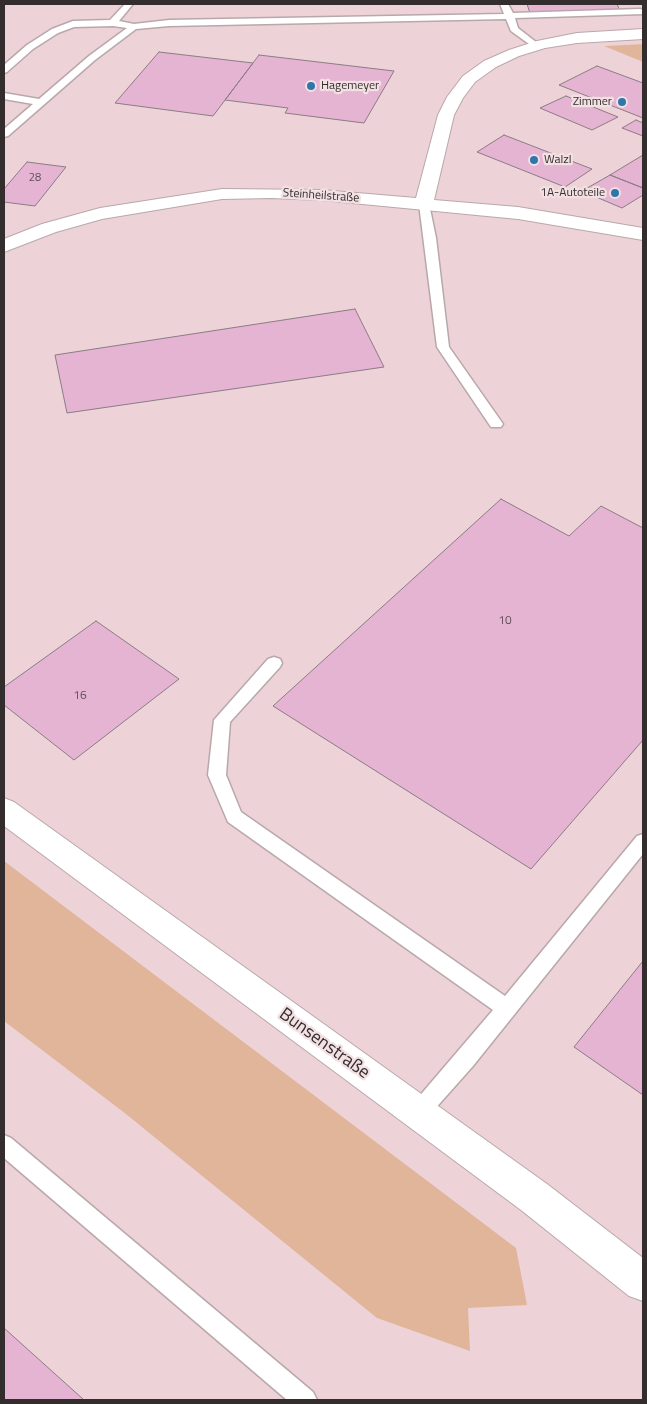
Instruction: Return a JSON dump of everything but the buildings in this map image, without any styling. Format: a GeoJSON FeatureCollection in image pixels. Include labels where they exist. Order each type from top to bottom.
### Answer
{"type":"FeatureCollection","features":[{"type":"Feature","properties":{"kind":"street"},"geometry":{"type":"LineString","coordinates":[[424,204],[446,115],[455,96],[469,79],[490,64],[536,46],[577,38],[643,34]]}},
{"type":"Feature","properties":{"kind":"street","name":"Steinheilstraße"},"geometry":{"type":"LineString","coordinates":[[4,246],[49,228],[100,214],[222,194],[311,195],[518,212],[643,234]]}},
{"type":"Feature","properties":{"kind":"street","name":"Bunsenstraße"},"geometry":{"type":"LineString","coordinates":[[4,810],[534,1197],[643,1282]]}},
{"type":"Feature","properties":{"kind":"lane"},"geometry":{"type":"LineString","coordinates":[[113,23],[129,4]]}},
{"type":"Feature","properties":{"kind":"lane"},"geometry":{"type":"LineString","coordinates":[[504,4],[514,29],[536,46]]}},
{"type":"Feature","properties":{"kind":"lane"},"geometry":{"type":"LineString","coordinates":[[4,70],[30,47],[55,31],[73,24],[113,23],[134,27],[169,23],[307,16],[510,16],[641,10]]}},
{"type":"Feature","properties":{"kind":"lane"},"geometry":{"type":"LineString","coordinates":[[4,134],[92,58],[134,27]]}},
{"type":"Feature","properties":{"kind":"lane"},"geometry":{"type":"LineString","coordinates":[[4,96],[41,102]]}},
{"type":"Feature","properties":{"kind":"lane"},"geometry":{"type":"LineString","coordinates":[[424,204],[443,347],[496,424]]}},
{"type":"Feature","properties":{"kind":"lane"},"geometry":{"type":"LineString","coordinates":[[274,663],[222,720],[217,775],[234,818],[507,1009]]}},
{"type":"Feature","properties":{"kind":"lane"},"geometry":{"type":"LineString","coordinates":[[418,1113],[507,1009],[643,841]]}},
{"type":"Feature","properties":{"kind":"lane"},"geometry":{"type":"LineString","coordinates":[[4,1146],[304,1400]]}},
{"type":"Feature","properties":{"kind":"shaded area"},"geometry":{"type":"Polygon","coordinates":[[[4,4],[643,4],[643,44],[605,46],[643,62],[643,1400],[4,1400],[4,4]]]}},
{"type":"Feature","properties":{"kind":"shaded area"},"geometry":{"type":"Polygon","coordinates":[[[643,44],[643,62],[604,46],[643,44]]]}},
{"type":"Feature","properties":{"kind":"shaded area"},"geometry":{"type":"Polygon","coordinates":[[[4,861],[516,1248],[527,1305],[468,1308],[470,1351],[377,1318],[126,1114],[4,1021],[4,861]]]}},
{"type":"Feature","properties":{"kind":"place","name":"Hagemeyer"},"geometry":{"type":"Point","coordinates":[311,86]}},
{"type":"Feature","properties":{"kind":"place","name":"Zimmer"},"geometry":{"type":"Point","coordinates":[622,102]}},
{"type":"Feature","properties":{"kind":"place","name":"Walzl"},"geometry":{"type":"Point","coordinates":[534,160]}},
{"type":"Feature","properties":{"kind":"place","name":"1A-Autoteile"},"geometry":{"type":"Point","coordinates":[615,193]}}]}
